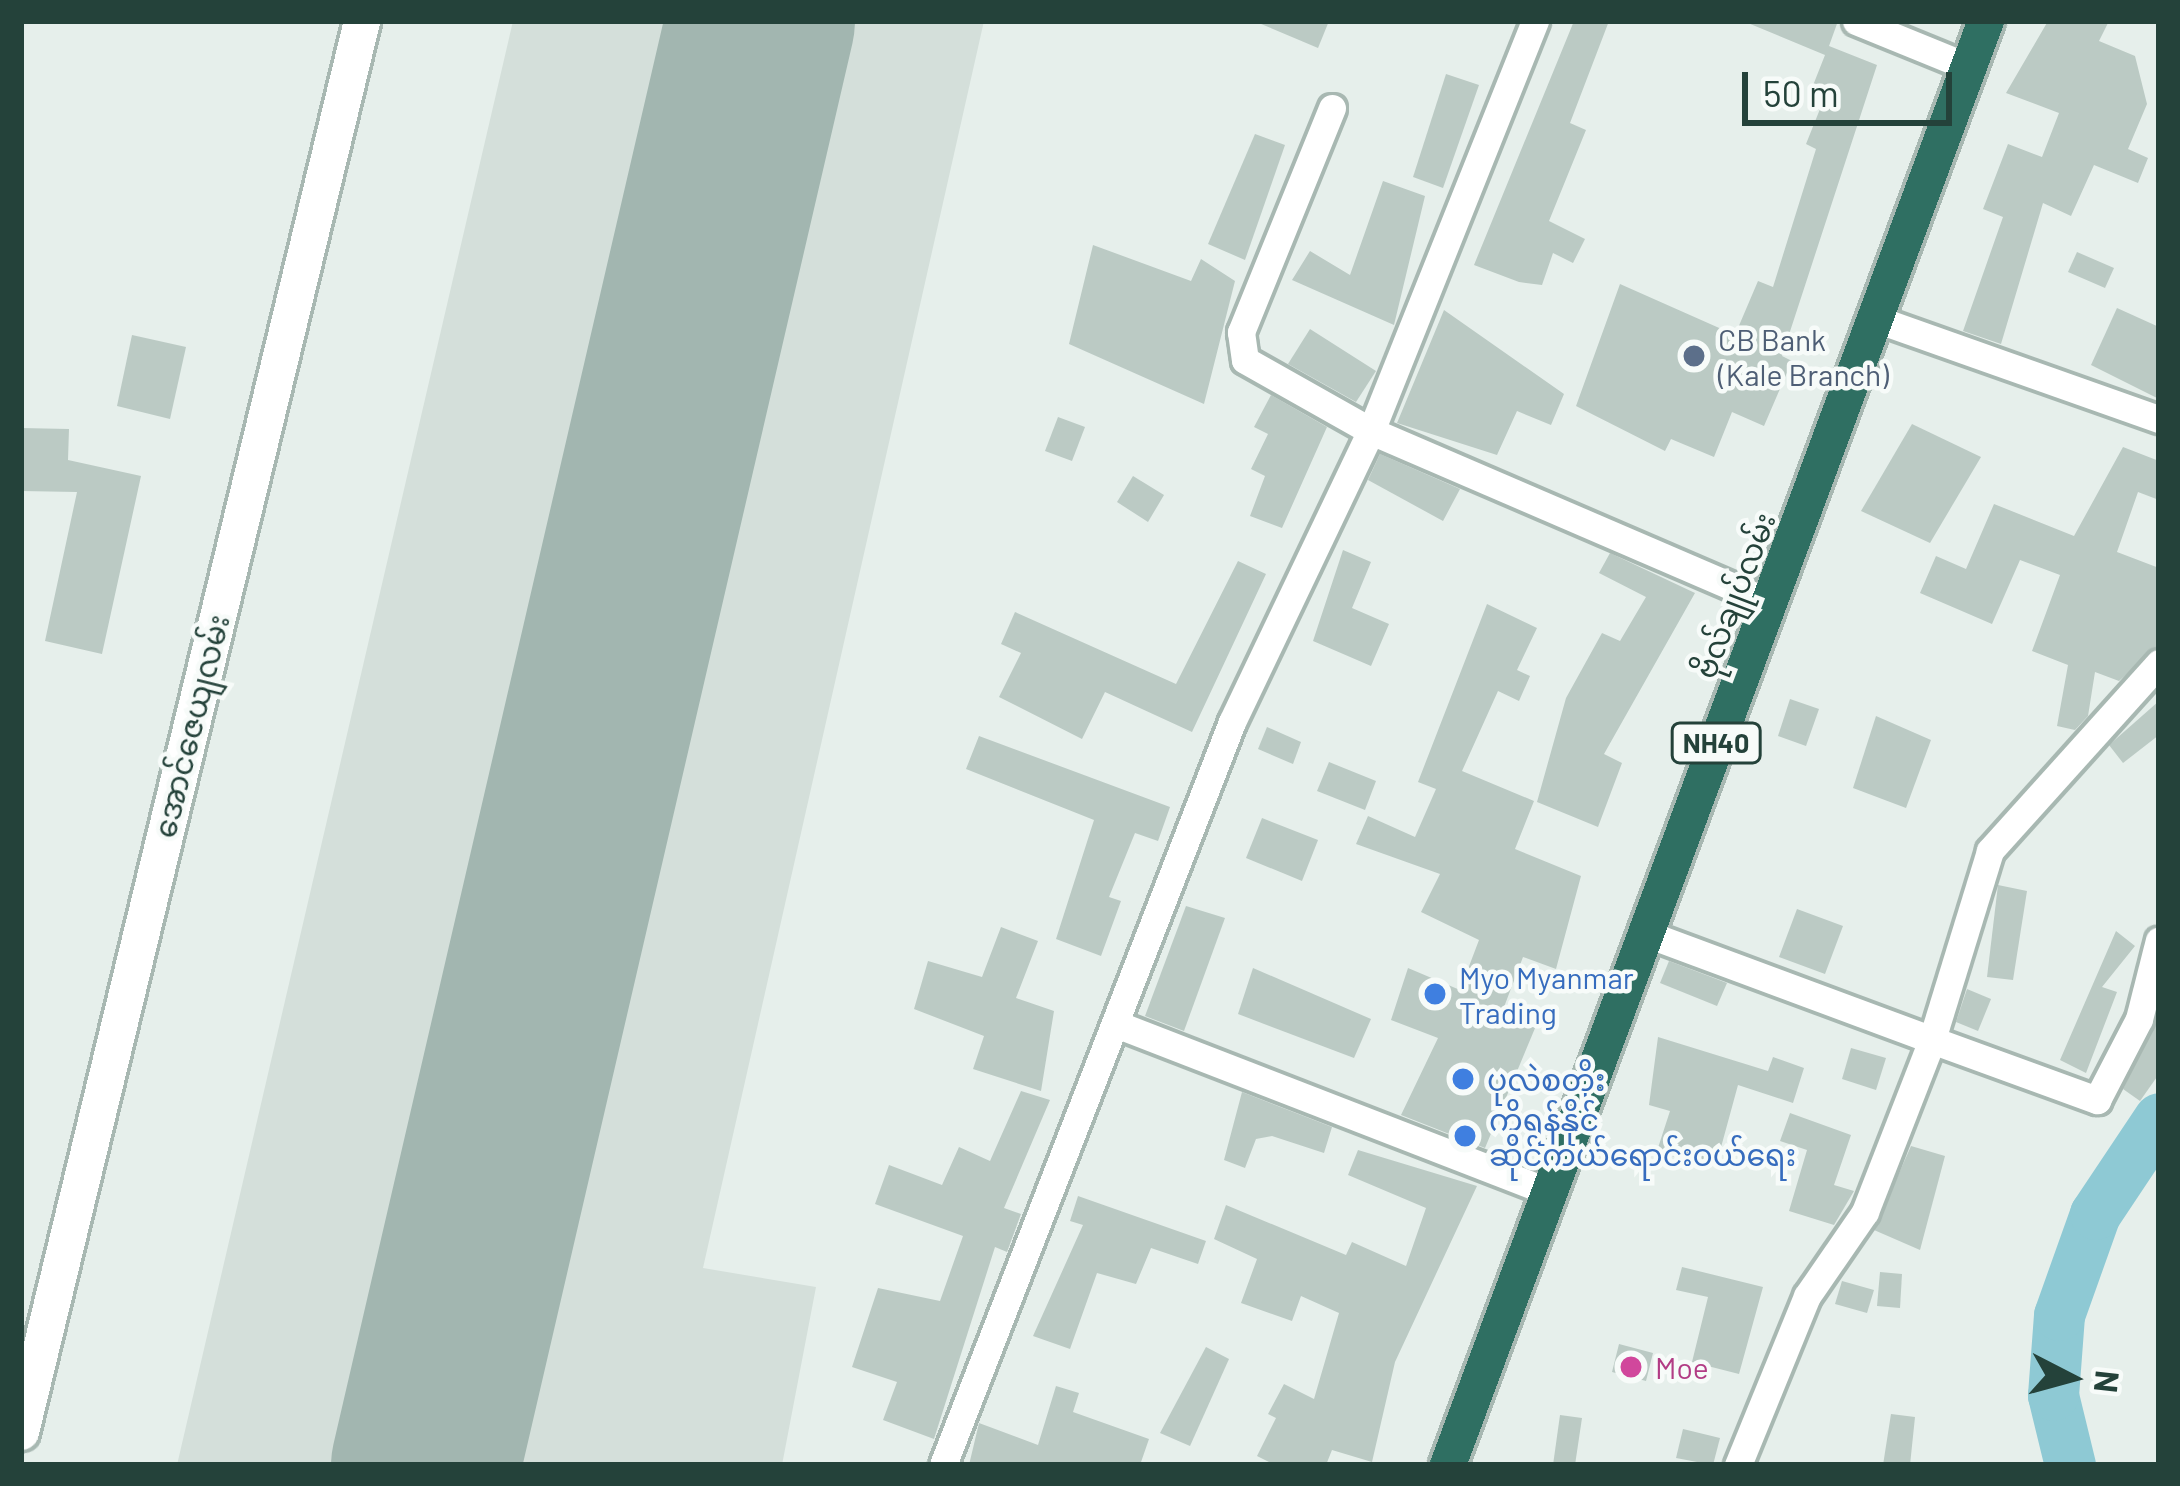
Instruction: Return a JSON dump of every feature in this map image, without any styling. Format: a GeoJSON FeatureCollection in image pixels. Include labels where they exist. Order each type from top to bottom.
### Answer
{"type":"FeatureCollection","features":[{"type":"Feature","properties":{"kind":"highway","name":"ဗိုလ်ချုပ်လမ်း"},"geometry":{"type":"LineString","coordinates":[[1448,1465],[1642,932],[1771,603],[1986,21]]}},
{"type":"Feature","properties":{"kind":"street","name":"အောင်ဇေယျလမ်း"},"geometry":{"type":"LineString","coordinates":[[21,1432],[362,21]]}},
{"type":"Feature","properties":{"kind":"street"},"geometry":{"type":"LineString","coordinates":[[943,1465],[1232,722],[1370,431],[1535,21]]}},
{"type":"Feature","properties":{"kind":"street"},"geometry":{"type":"LineString","coordinates":[[1856,21],[1969,67]]}},
{"type":"Feature","properties":{"kind":"street"},"geometry":{"type":"LineString","coordinates":[[1332,108],[1236,348],[1370,431],[1771,603]]}},
{"type":"Feature","properties":{"kind":"street"},"geometry":{"type":"LineString","coordinates":[[1876,320],[2159,419]]}},
{"type":"Feature","properties":{"kind":"street"},"geometry":{"type":"LineString","coordinates":[[1738,1465],[1808,1296],[1865,1212],[1932,1040],[1990,850],[2159,662]]}},
{"type":"Feature","properties":{"kind":"street"},"geometry":{"type":"LineString","coordinates":[[1642,932],[2097,1100],[2139,1019],[2159,940]]}},
{"type":"Feature","properties":{"kind":"street"},"geometry":{"type":"LineString","coordinates":[[1116,1024],[1547,1191]]}},
{"type":"Feature","properties":{"kind":"shaded area"},"geometry":{"type":"Polygon","coordinates":[[[513,21],[984,21],[703,1268],[816,1287],[782,1465],[177,1465],[513,21]]]}},
{"type":"Feature","properties":{"kind":"building"},"geometry":{"type":"Polygon","coordinates":[[[1254,21],[1329,21],[1318,48],[1254,21]]]}},
{"type":"Feature","properties":{"kind":"building"},"geometry":{"type":"Polygon","coordinates":[[[1574,21],[1609,21],[1570,123],[1586,130],[1549,221],[1585,239],[1573,263],[1553,253],[1542,285],[1519,282],[1474,265],[1574,21]]]}},
{"type":"Feature","properties":{"kind":"building"},"geometry":{"type":"Polygon","coordinates":[[[1743,21],[1838,21],[1829,46],[1877,65],[1782,356],[1792,361],[1764,426],[1732,412],[1714,457],[1671,439],[1665,451],[1576,406],[1620,284],[1735,335],[1758,281],[1773,287],[1816,149],[1806,144],[1824,99],[1810,93],[1825,55],[1743,21]]]}},
{"type":"Feature","properties":{"kind":"building"},"geometry":{"type":"Polygon","coordinates":[[[2048,21],[2109,21],[2099,41],[2135,56],[2147,104],[2128,149],[2148,158],[2138,183],[2094,165],[2071,216],[2043,203],[2001,344],[1963,331],[2003,217],[1983,209],[2008,144],[2042,157],[2059,113],[2006,93],[2048,21]]]}},
{"type":"Feature","properties":{"kind":"building"},"geometry":{"type":"Polygon","coordinates":[[[1446,74],[1479,85],[1443,188],[1413,177],[1446,74]]]}},
{"type":"Feature","properties":{"kind":"building"},"geometry":{"type":"Polygon","coordinates":[[[1255,134],[1285,145],[1245,260],[1208,244],[1255,134]]]}},
{"type":"Feature","properties":{"kind":"building"},"geometry":{"type":"Polygon","coordinates":[[[1383,181],[1425,196],[1394,325],[1292,280],[1310,251],[1350,275],[1383,181]]]}},
{"type":"Feature","properties":{"kind":"building"},"geometry":{"type":"Polygon","coordinates":[[[1093,245],[1191,281],[1201,259],[1235,281],[1204,404],[1069,344],[1093,245]]]}},
{"type":"Feature","properties":{"kind":"building"},"geometry":{"type":"Polygon","coordinates":[[[2077,252],[2114,268],[2105,288],[2068,272],[2077,252]]]}},
{"type":"Feature","properties":{"kind":"building"},"geometry":{"type":"Polygon","coordinates":[[[2117,308],[2159,327],[2159,399],[2091,365],[2117,308]]]}},
{"type":"Feature","properties":{"kind":"building"},"geometry":{"type":"Polygon","coordinates":[[[1444,310],[1564,394],[1551,425],[1517,411],[1497,455],[1397,423],[1444,310]]]}},
{"type":"Feature","properties":{"kind":"building"},"geometry":{"type":"Polygon","coordinates":[[[1310,329],[1376,371],[1356,402],[1288,364],[1310,329]]]}},
{"type":"Feature","properties":{"kind":"building"},"geometry":{"type":"Polygon","coordinates":[[[132,335],[186,347],[170,419],[117,406],[132,335]]]}},
{"type":"Feature","properties":{"kind":"building"},"geometry":{"type":"Polygon","coordinates":[[[1271,395],[1327,427],[1282,528],[1250,516],[1265,476],[1251,469],[1268,434],[1254,427],[1271,395]]]}},
{"type":"Feature","properties":{"kind":"building"},"geometry":{"type":"Polygon","coordinates":[[[1058,417],[1085,427],[1072,461],[1045,451],[1058,417]]]}},
{"type":"Feature","properties":{"kind":"building"},"geometry":{"type":"Polygon","coordinates":[[[1912,424],[1981,457],[1930,543],[1861,511],[1912,424]]]}},
{"type":"Feature","properties":{"kind":"building"},"geometry":{"type":"Polygon","coordinates":[[[21,428],[69,429],[68,460],[141,476],[102,654],[45,641],[77,492],[21,491],[21,428]]]}},
{"type":"Feature","properties":{"kind":"building"},"geometry":{"type":"Polygon","coordinates":[[[2123,447],[2159,461],[2159,500],[2138,492],[2117,552],[2159,568],[2159,645],[2119,681],[2095,672],[2088,716],[2075,730],[2057,726],[2068,665],[2032,651],[2060,575],[2020,560],[1992,624],[1920,593],[1936,556],[1966,569],[1994,504],[2074,536],[2123,447]]]}},
{"type":"Feature","properties":{"kind":"building"},"geometry":{"type":"Polygon","coordinates":[[[1380,454],[1460,489],[1443,521],[1368,480],[1380,454]]]}},
{"type":"Feature","properties":{"kind":"building"},"geometry":{"type":"Polygon","coordinates":[[[1133,476],[1164,495],[1148,522],[1117,502],[1133,476]]]}},
{"type":"Feature","properties":{"kind":"building"},"geometry":{"type":"Polygon","coordinates":[[[1343,550],[1371,562],[1352,608],[1389,624],[1371,666],[1313,641],[1343,550]]]}},
{"type":"Feature","properties":{"kind":"building"},"geometry":{"type":"Polygon","coordinates":[[[1610,553],[1695,593],[1604,754],[1622,763],[1598,827],[1537,802],[1566,698],[1602,633],[1620,641],[1646,597],[1599,573],[1610,553]]]}},
{"type":"Feature","properties":{"kind":"building"},"geometry":{"type":"Polygon","coordinates":[[[1238,561],[1266,574],[1192,732],[1105,692],[1082,739],[999,697],[1021,653],[1001,644],[1015,612],[1176,684],[1238,561]]]}},
{"type":"Feature","properties":{"kind":"building"},"geometry":{"type":"Polygon","coordinates":[[[1487,604],[1537,628],[1517,670],[1530,676],[1519,701],[1498,691],[1462,771],[1534,801],[1515,849],[1581,876],[1556,969],[1523,957],[1504,1007],[1538,1021],[1485,1148],[1401,1115],[1438,1038],[1391,1020],[1408,968],[1460,990],[1479,940],[1421,912],[1440,874],[1356,844],[1368,816],[1415,837],[1436,789],[1418,782],[1487,604]]]}},
{"type":"Feature","properties":{"kind":"building"},"geometry":{"type":"Polygon","coordinates":[[[1790,699],[1819,709],[1806,746],[1778,736],[1790,699]]]}},
{"type":"Feature","properties":{"kind":"building"},"geometry":{"type":"Polygon","coordinates":[[[2159,701],[2159,735],[2123,763],[2109,745],[2159,701]]]}},
{"type":"Feature","properties":{"kind":"building"},"geometry":{"type":"Polygon","coordinates":[[[1876,716],[1931,740],[1906,808],[1853,788],[1876,716]]]}},
{"type":"Feature","properties":{"kind":"building"},"geometry":{"type":"Polygon","coordinates":[[[1267,727],[1301,742],[1293,764],[1258,749],[1267,727]]]}},
{"type":"Feature","properties":{"kind":"building"},"geometry":{"type":"Polygon","coordinates":[[[979,736],[1170,807],[1158,841],[1135,833],[1109,897],[1121,901],[1101,956],[1056,939],[1094,820],[966,769],[979,736]]]}},
{"type":"Feature","properties":{"kind":"building"},"geometry":{"type":"Polygon","coordinates":[[[1329,762],[1376,781],[1365,810],[1317,791],[1329,762]]]}},
{"type":"Feature","properties":{"kind":"building"},"geometry":{"type":"Polygon","coordinates":[[[1262,818],[1318,840],[1302,881],[1246,858],[1262,818]]]}},
{"type":"Feature","properties":{"kind":"building"},"geometry":{"type":"Polygon","coordinates":[[[1998,885],[2027,891],[2013,980],[1987,977],[1998,885]]]}},
{"type":"Feature","properties":{"kind":"building"},"geometry":{"type":"Polygon","coordinates":[[[1186,906],[1225,918],[1184,1031],[1145,1016],[1186,906]]]}},
{"type":"Feature","properties":{"kind":"building"},"geometry":{"type":"Polygon","coordinates":[[[1797,909],[1843,926],[1825,974],[1779,957],[1797,909]]]}},
{"type":"Feature","properties":{"kind":"building"},"geometry":{"type":"Polygon","coordinates":[[[1001,927],[1038,941],[1016,998],[1054,1011],[1041,1091],[973,1069],[984,1036],[914,1009],[928,961],[982,977],[1001,927]]]}},
{"type":"Feature","properties":{"kind":"building"},"geometry":{"type":"Polygon","coordinates":[[[2116,931],[2135,946],[2102,987],[2117,992],[2086,1073],[2060,1060],[2116,931]]]}},
{"type":"Feature","properties":{"kind":"building"},"geometry":{"type":"Polygon","coordinates":[[[1669,961],[1727,983],[1717,1006],[1660,983],[1669,961]]]}},
{"type":"Feature","properties":{"kind":"building"},"geometry":{"type":"Polygon","coordinates":[[[1253,968],[1371,1019],[1354,1058],[1238,1014],[1253,968]]]}},
{"type":"Feature","properties":{"kind":"building"},"geometry":{"type":"Polygon","coordinates":[[[1967,989],[1991,999],[1978,1031],[1956,1022],[1967,989]]]}},
{"type":"Feature","properties":{"kind":"building"},"geometry":{"type":"Polygon","coordinates":[[[2159,1013],[2159,1074],[2140,1101],[2123,1089],[2159,1013]]]}},
{"type":"Feature","properties":{"kind":"building"},"geometry":{"type":"Polygon","coordinates":[[[1658,1037],[1768,1071],[1773,1057],[1804,1068],[1793,1103],[1738,1085],[1717,1162],[1656,1154],[1670,1111],[1649,1105],[1658,1037]]]}},
{"type":"Feature","properties":{"kind":"building"},"geometry":{"type":"Polygon","coordinates":[[[1851,1048],[1886,1058],[1876,1090],[1842,1079],[1851,1048]]]}},
{"type":"Feature","properties":{"kind":"building"},"geometry":{"type":"Polygon","coordinates":[[[1021,1091],[1050,1100],[1004,1208],[1021,1214],[1007,1252],[995,1247],[934,1439],[883,1420],[897,1382],[852,1367],[878,1288],[940,1301],[963,1236],[875,1204],[889,1165],[942,1185],[959,1147],[990,1161],[1021,1091]]]}},
{"type":"Feature","properties":{"kind":"building"},"geometry":{"type":"Polygon","coordinates":[[[1242,1092],[1332,1127],[1324,1153],[1272,1136],[1256,1139],[1245,1168],[1224,1160],[1242,1092]]]}},
{"type":"Feature","properties":{"kind":"building"},"geometry":{"type":"Polygon","coordinates":[[[1790,1113],[1851,1135],[1834,1185],[1854,1191],[1834,1225],[1789,1211],[1807,1150],[1780,1141],[1790,1113]]]}},
{"type":"Feature","properties":{"kind":"building"},"geometry":{"type":"Polygon","coordinates":[[[1911,1146],[1945,1156],[1920,1250],[1874,1230],[1911,1146]]]}},
{"type":"Feature","properties":{"kind":"building"},"geometry":{"type":"Polygon","coordinates":[[[1358,1150],[1477,1186],[1395,1362],[1372,1462],[1332,1450],[1326,1465],[1275,1465],[1257,1456],[1276,1418],[1268,1414],[1284,1384],[1314,1399],[1339,1313],[1301,1296],[1292,1321],[1241,1303],[1257,1259],[1214,1239],[1226,1205],[1346,1255],[1352,1242],[1406,1266],[1426,1208],[1348,1175],[1358,1150]]]}},
{"type":"Feature","properties":{"kind":"building"},"geometry":{"type":"Polygon","coordinates":[[[1078,1196],[1206,1241],[1198,1264],[1151,1248],[1136,1284],[1097,1273],[1070,1349],[1033,1336],[1083,1225],[1070,1221],[1078,1196]]]}},
{"type":"Feature","properties":{"kind":"building"},"geometry":{"type":"Polygon","coordinates":[[[1682,1267],[1763,1287],[1739,1374],[1692,1362],[1708,1297],[1676,1290],[1682,1267]]]}},
{"type":"Feature","properties":{"kind":"building"},"geometry":{"type":"Polygon","coordinates":[[[1880,1272],[1902,1274],[1900,1308],[1877,1306],[1880,1272]]]}},
{"type":"Feature","properties":{"kind":"building"},"geometry":{"type":"Polygon","coordinates":[[[1842,1281],[1874,1290],[1867,1313],[1835,1304],[1842,1281]]]}},
{"type":"Feature","properties":{"kind":"building"},"geometry":{"type":"Polygon","coordinates":[[[1619,1344],[1653,1353],[1646,1381],[1612,1372],[1619,1344]]]}},
{"type":"Feature","properties":{"kind":"building"},"geometry":{"type":"Polygon","coordinates":[[[1206,1347],[1229,1359],[1190,1446],[1160,1433],[1206,1347]]]}},
{"type":"Feature","properties":{"kind":"building"},"geometry":{"type":"Polygon","coordinates":[[[1056,1386],[1079,1393],[1073,1412],[1149,1439],[1140,1465],[969,1465],[979,1423],[1038,1445],[1056,1386]]]}},
{"type":"Feature","properties":{"kind":"building"},"geometry":{"type":"Polygon","coordinates":[[[1891,1414],[1915,1417],[1910,1465],[1883,1465],[1891,1414]]]}},
{"type":"Feature","properties":{"kind":"building"},"geometry":{"type":"Polygon","coordinates":[[[1560,1415],[1582,1418],[1575,1465],[1553,1465],[1560,1415]]]}},
{"type":"Feature","properties":{"kind":"building"},"geometry":{"type":"Polygon","coordinates":[[[1683,1429],[1720,1438],[1713,1465],[1676,1458],[1683,1429]]]}},
{"type":"Feature","properties":{"kind":"waterway"},"geometry":{"type":"LineString","coordinates":[[2070,1465],[2053,1395],[2059,1315],[2095,1214],[2159,1118]]}},
{"type":"Feature","properties":{"kind":"runway"},"geometry":{"type":"LineString","coordinates":[[425,1465],[760,21]]}},
{"type":"Feature","properties":{"kind":"place","name":"CB Bank (Kale Branch)"},"geometry":{"type":"Point","coordinates":[1694,356]}},
{"type":"Feature","properties":{"kind":"place","name":"Myo Myanmar Trading"},"geometry":{"type":"Point","coordinates":[1435,994]}},
{"type":"Feature","properties":{"kind":"place","name":"ပုလဲစတိုး"},"geometry":{"type":"Point","coordinates":[1463,1079]}},
{"type":"Feature","properties":{"kind":"place","name":"ကိုရန်နိုင် ဆိုင်ကယ်ရောင်းဝယ်ရေး"},"geometry":{"type":"Point","coordinates":[1465,1136]}},
{"type":"Feature","properties":{"kind":"place","name":"Moe"},"geometry":{"type":"Point","coordinates":[1631,1367]}}]}
